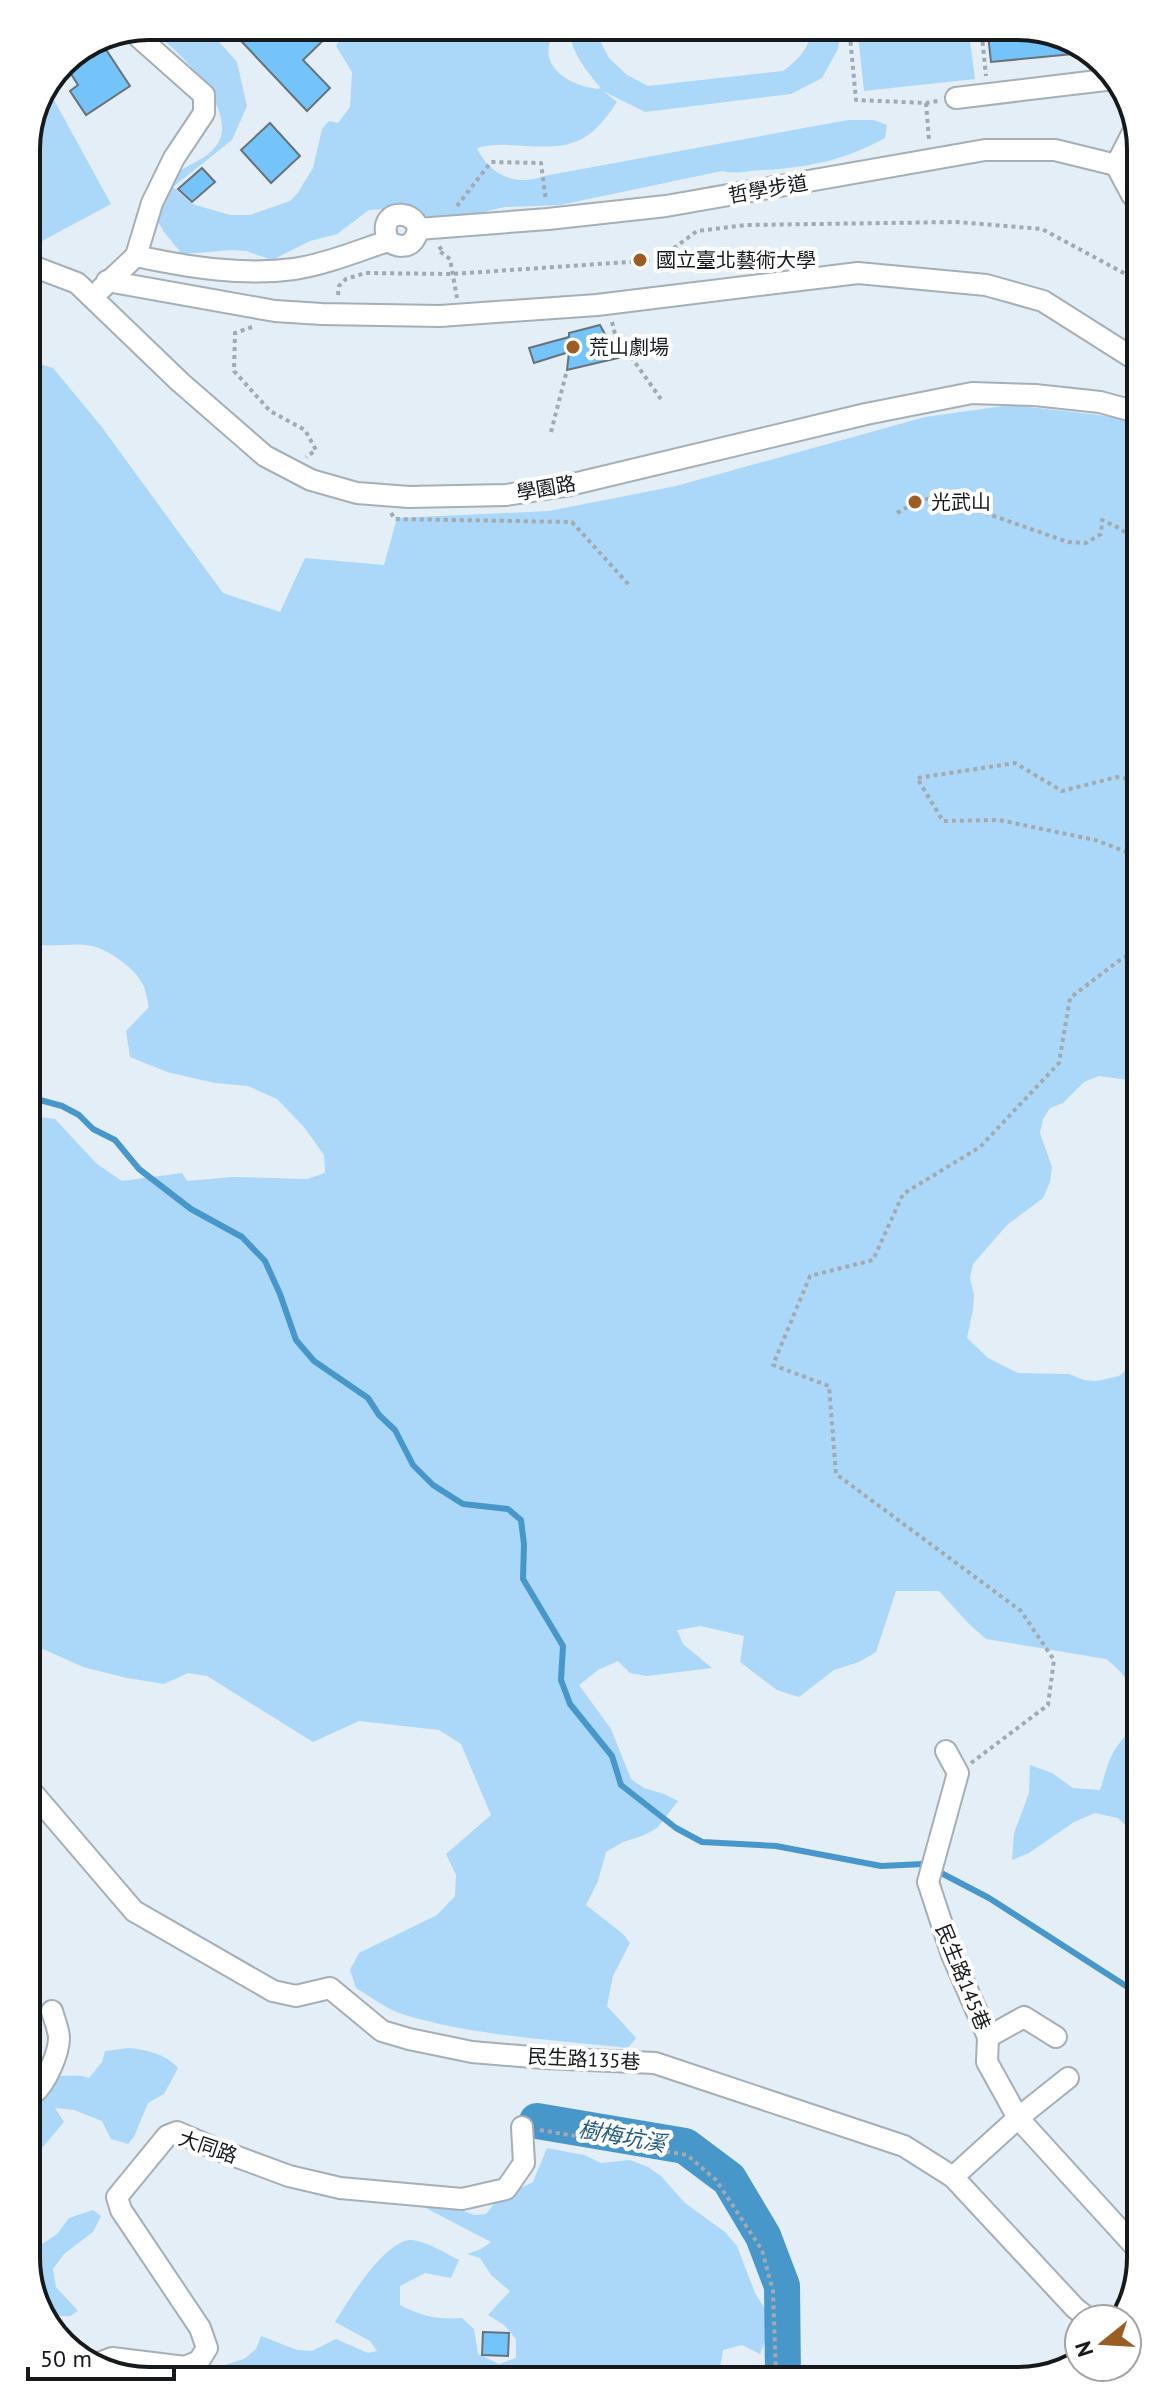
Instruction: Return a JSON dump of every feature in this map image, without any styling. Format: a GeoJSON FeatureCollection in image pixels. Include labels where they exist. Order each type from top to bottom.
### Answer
{"type":"FeatureCollection","features":[{"type":"Feature","properties":{"kind":"street"},"geometry":{"type":"LineString","coordinates":[[94,299],[107,281],[136,256],[152,203],[174,158],[204,113],[204,95],[143,40]]}},
{"type":"Feature","properties":{"kind":"street"},"geometry":{"type":"LineString","coordinates":[[956,98],[1102,80]]}},
{"type":"Feature","properties":{"kind":"street"},"geometry":{"type":"LineString","coordinates":[[1127,144],[1116,165],[1127,186]]}},
{"type":"Feature","properties":{"kind":"street","name":"哲學步道"},"geometry":{"type":"LineString","coordinates":[[136,256],[167,263],[259,271],[310,265],[388,241],[385,231],[387,221],[395,215],[405,214],[414,220],[418,229],[548,219],[735,196],[985,150],[1055,150],[1116,165]]}},
{"type":"Feature","properties":{"kind":"street","name":"學園路"},"geometry":{"type":"LineString","coordinates":[[40,269],[77,283],[180,382],[265,456],[311,480],[357,493],[409,497],[506,495],[565,486],[866,414],[972,393],[1035,395],[1100,402],[1127,409]]}},
{"type":"Feature","properties":{"kind":"street"},"geometry":{"type":"LineString","coordinates":[[107,281],[275,311],[337,315],[461,315],[608,304],[858,273],[986,285],[1043,301],[1127,354]]}},
{"type":"Feature","properties":{"kind":"street"},"geometry":{"type":"LineString","coordinates":[[946,1751],[958,1773]]}},
{"type":"Feature","properties":{"kind":"street","name":"民生路145巷"},"geometry":{"type":"LineString","coordinates":[[958,1773],[928,1882],[952,1955],[988,2037],[987,2062],[1018,2118],[1127,2238]]}},
{"type":"Feature","properties":{"kind":"street","name":"民生路135巷"},"geometry":{"type":"LineString","coordinates":[[40,1801],[134,1911],[273,1991],[296,1996],[330,1988],[382,2031],[472,2052],[655,2063],[904,2146],[953,2177],[1070,2303]]}},
{"type":"Feature","properties":{"kind":"street"},"geometry":{"type":"LineString","coordinates":[[40,2087],[53,2064],[59,2037],[52,2011]]}},
{"type":"Feature","properties":{"kind":"street"},"geometry":{"type":"LineString","coordinates":[[988,2037],[1024,2017],[1056,2037]]}},
{"type":"Feature","properties":{"kind":"street"},"geometry":{"type":"LineString","coordinates":[[953,2177],[1068,2078]]}},
{"type":"Feature","properties":{"kind":"street","name":"大同路"},"geometry":{"type":"LineString","coordinates":[[109,2359],[185,2367],[199,2361],[207,2348],[200,2328],[121,2210],[117,2197],[167,2136],[177,2132],[289,2176],[340,2188],[462,2199],[506,2189],[524,2163],[522,2127]]}},
{"type":"Feature","properties":{"kind":"path"},"geometry":{"type":"LineString","coordinates":[[850,40],[856,100],[926,103],[929,141]]}},
{"type":"Feature","properties":{"kind":"path"},"geometry":{"type":"LineString","coordinates":[[982,40],[988,93]]}},
{"type":"Feature","properties":{"kind":"path"},"geometry":{"type":"LineString","coordinates":[[461,315],[450,259],[438,250],[448,241],[454,210],[491,162],[541,163],[548,219]]}},
{"type":"Feature","properties":{"kind":"path"},"geometry":{"type":"LineString","coordinates":[[346,279],[365,273],[452,274],[658,260],[697,231],[746,225],[957,222],[1042,229],[1127,275]]}},
{"type":"Feature","properties":{"kind":"path"},"geometry":{"type":"LineString","coordinates":[[608,304],[615,334],[663,402]]}},
{"type":"Feature","properties":{"kind":"path"},"geometry":{"type":"LineString","coordinates":[[235,333],[234,371],[270,411],[305,430],[316,450],[304,458],[315,464]]}},
{"type":"Feature","properties":{"kind":"path"},"geometry":{"type":"LineString","coordinates":[[551,432],[567,370]]}},
{"type":"Feature","properties":{"kind":"path"},"geometry":{"type":"LineString","coordinates":[[379,495],[395,519],[572,522],[629,585]]}},
{"type":"Feature","properties":{"kind":"path"},"geometry":{"type":"LineString","coordinates":[[897,513],[921,499],[944,496],[1068,542],[1086,543],[1101,534],[1102,520],[1127,534]]}},
{"type":"Feature","properties":{"kind":"path"},"geometry":{"type":"LineString","coordinates":[[1127,779],[1117,777],[1062,791],[1015,763],[917,778],[943,821],[999,820],[1095,840],[1127,852]]}},
{"type":"Feature","properties":{"kind":"path"},"geometry":{"type":"LineString","coordinates":[[958,1773],[1048,1705],[1054,1660],[1021,1611],[836,1474],[829,1386],[773,1365],[810,1276],[873,1260],[903,1194],[980,1147],[1059,1063],[1070,998],[1127,956]]}},
{"type":"Feature","properties":{"kind":"path"},"geometry":{"type":"LineString","coordinates":[[522,2127],[687,2155],[716,2180],[762,2250],[773,2291],[776,2367]]}},
{"type":"Feature","properties":{"kind":"shaded area"},"geometry":{"type":"Polygon","coordinates":[[[164,40],[217,40],[237,62],[247,106],[232,140],[173,187],[192,204],[230,215],[250,215],[290,201],[297,194],[313,168],[322,129],[329,121],[338,123],[350,107],[352,72],[336,46],[340,40],[551,40],[549,55],[556,70],[581,85],[599,89],[571,40],[600,40],[609,58],[627,75],[648,86],[783,71],[803,52],[809,40],[840,40],[822,78],[791,94],[645,112],[603,91],[617,102],[599,126],[580,140],[558,146],[496,145],[477,148],[496,172],[514,179],[534,179],[848,120],[874,120],[887,125],[885,138],[856,152],[813,164],[782,169],[722,171],[560,205],[505,207],[444,221],[382,209],[369,210],[337,234],[310,241],[272,260],[246,251],[232,250],[182,254],[151,210],[171,177],[207,155],[216,146],[222,132],[220,115],[213,98],[202,80],[164,40]]]}},
{"type":"Feature","properties":{"kind":"shaded area"},"geometry":{"type":"Polygon","coordinates":[[[859,40],[970,40],[975,79],[864,91],[859,40]]]}},
{"type":"Feature","properties":{"kind":"shaded area"},"geometry":{"type":"Polygon","coordinates":[[[53,98],[111,204],[40,242],[40,142],[53,98]]]}},
{"type":"Feature","properties":{"kind":"shaded area"},"geometry":{"type":"Polygon","coordinates":[[[40,364],[53,368],[101,426],[223,593],[280,612],[305,558],[384,565],[397,518],[549,511],[676,486],[925,417],[1011,405],[1127,418],[1127,1080],[1099,1076],[1084,1082],[1063,1103],[1050,1108],[1043,1119],[1040,1133],[1052,1167],[1050,1182],[1043,1198],[1007,1225],[973,1264],[970,1278],[973,1310],[967,1338],[988,1358],[1018,1373],[1069,1374],[1097,1381],[1119,1376],[1127,1369],[1127,1682],[1106,1659],[986,1639],[939,1591],[896,1591],[876,1652],[859,1662],[834,1670],[799,1697],[777,1690],[740,1662],[744,1636],[701,1626],[677,1630],[683,1644],[712,1668],[647,1676],[630,1673],[618,1661],[598,1670],[579,1685],[611,1729],[631,1779],[644,1788],[678,1801],[657,1828],[606,1852],[598,1881],[586,1905],[630,1943],[613,1976],[607,2006],[636,2038],[628,2048],[459,2028],[405,2015],[356,1988],[350,1970],[359,1953],[437,1915],[455,1896],[456,1875],[446,1854],[491,1815],[461,1744],[439,1730],[359,1721],[313,1742],[207,1676],[188,1673],[164,1684],[127,1678],[83,1667],[40,1648],[40,1117],[55,1119],[97,1164],[122,1181],[182,1173],[187,1181],[233,1177],[307,1179],[325,1173],[324,1155],[304,1127],[277,1099],[248,1086],[215,1083],[167,1072],[130,1057],[126,1031],[149,1007],[138,977],[126,964],[93,946],[40,944],[40,364]]]}},
{"type":"Feature","properties":{"kind":"shaded area"},"geometry":{"type":"Polygon","coordinates":[[[1127,1732],[1127,1827],[1118,1818],[1095,1813],[1074,1822],[1029,1853],[1012,1860],[1014,1833],[1029,1793],[1030,1765],[1052,1773],[1073,1788],[1100,1790],[1115,1750],[1127,1732]]]}},
{"type":"Feature","properties":{"kind":"shaded area"},"geometry":{"type":"Polygon","coordinates":[[[143,2050],[168,2059],[178,2068],[164,2094],[148,2103],[128,2144],[111,2139],[102,2121],[74,2110],[55,2108],[64,2122],[40,2150],[40,2072],[89,2078],[102,2062],[105,2051],[143,2050]]]}},
{"type":"Feature","properties":{"kind":"shaded area"},"geometry":{"type":"Polygon","coordinates":[[[547,2148],[584,2155],[601,2163],[630,2160],[661,2176],[685,2203],[725,2232],[737,2246],[755,2293],[767,2312],[767,2336],[760,2354],[742,2345],[723,2350],[720,2367],[218,2367],[244,2359],[256,2349],[261,2336],[297,2350],[312,2351],[336,2339],[368,2353],[377,2351],[370,2341],[335,2322],[379,2260],[401,2242],[412,2240],[430,2245],[459,2260],[451,2278],[425,2273],[400,2286],[400,2305],[430,2316],[462,2318],[474,2329],[478,2354],[499,2364],[516,2358],[516,2339],[504,2325],[488,2315],[510,2291],[491,2275],[480,2258],[467,2254],[491,2242],[424,2207],[438,2201],[474,2215],[486,2214],[498,2199],[533,2182],[547,2148]]]}},
{"type":"Feature","properties":{"kind":"shaded area"},"geometry":{"type":"Polygon","coordinates":[[[93,2210],[101,2216],[93,2232],[64,2254],[53,2269],[56,2287],[78,2311],[70,2316],[57,2317],[42,2280],[40,2246],[57,2234],[69,2218],[93,2210]]]}},
{"type":"Feature","properties":{"kind":"building"},"geometry":{"type":"Polygon","coordinates":[[[240,40],[324,40],[303,60],[330,88],[307,111],[240,40]]]}},
{"type":"Feature","properties":{"kind":"building"},"geometry":{"type":"Polygon","coordinates":[[[989,40],[1040,42],[1072,54],[991,62],[989,40]]]}},
{"type":"Feature","properties":{"kind":"building"},"geometry":{"type":"Polygon","coordinates":[[[106,50],[130,86],[86,115],[70,91],[78,85],[71,74],[106,50]]]}},
{"type":"Feature","properties":{"kind":"building"},"geometry":{"type":"Polygon","coordinates":[[[270,123],[300,156],[271,183],[241,150],[270,123]]]}},
{"type":"Feature","properties":{"kind":"building"},"geometry":{"type":"Polygon","coordinates":[[[202,168],[215,182],[192,202],[178,189],[202,168]]]}},
{"type":"Feature","properties":{"kind":"building","name":"荒山劇場"},"geometry":{"type":"Polygon","coordinates":[[[600,325],[618,358],[567,370],[569,352],[534,363],[529,348],[600,325]]]}},
{"type":"Feature","properties":{"kind":"building"},"geometry":{"type":"Polygon","coordinates":[[[483,2332],[509,2333],[508,2356],[482,2355],[483,2332]]]}},
{"type":"Feature","properties":{"kind":"waterway"},"geometry":{"type":"LineString","coordinates":[[40,1100],[79,1115],[93,1129],[115,1140],[139,1169],[191,1209],[242,1237],[265,1261],[296,1340],[314,1361],[368,1398],[379,1415],[395,1430],[413,1465],[433,1485],[463,1504],[508,1509],[521,1520],[523,1579],[563,1646],[561,1680],[570,1704],[612,1756],[621,1785],[676,1828],[702,1842],[776,1846],[881,1866],[924,1864],[989,1898],[1127,1987]]}},
{"type":"Feature","properties":{"kind":"waterway","name":"樹梅坑溪"},"geometry":{"type":"LineString","coordinates":[[537,2121],[685,2146],[729,2179],[763,2236],[782,2286],[783,2367]]}},
{"type":"Feature","properties":{"kind":"place","name":"國立臺北藝術大學"},"geometry":{"type":"Point","coordinates":[640,260]}},
{"type":"Feature","properties":{"kind":"place","name":"荒山劇場"},"geometry":{"type":"Point","coordinates":[573,347]}},
{"type":"Feature","properties":{"kind":"place","name":"光武山"},"geometry":{"type":"Point","coordinates":[915,502]}}]}
